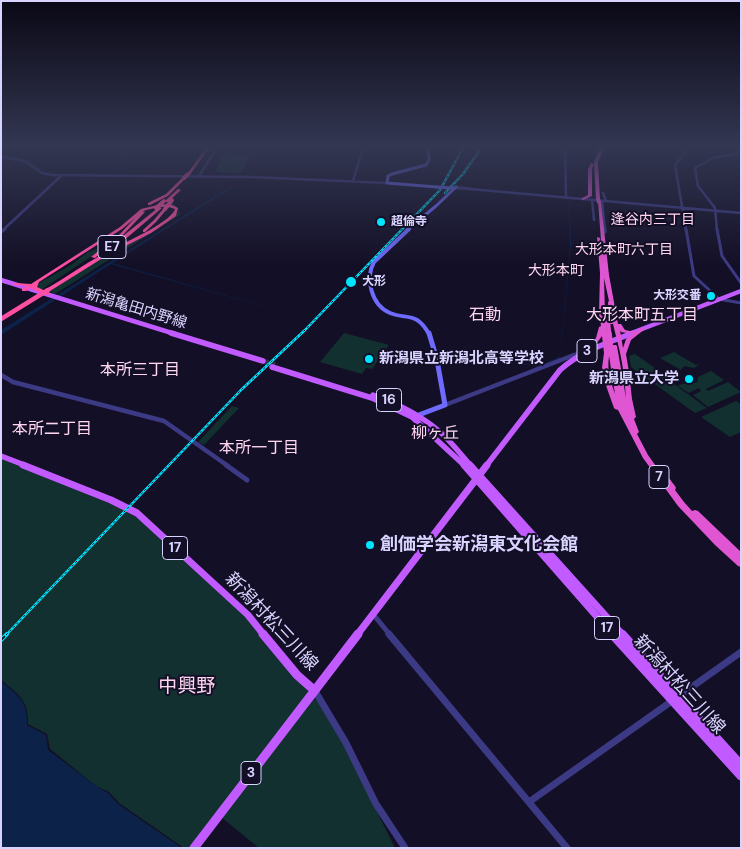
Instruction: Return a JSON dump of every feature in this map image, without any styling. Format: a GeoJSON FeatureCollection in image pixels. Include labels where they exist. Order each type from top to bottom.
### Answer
{"type":"FeatureCollection","features":[{"type":"Feature","properties":{"kind":"highway"},"geometry":{"type":"LineString","coordinates":[[118,230],[134,211],[167,195],[175,188]]}},
{"type":"Feature","properties":{"kind":"highway","name":"E7"},"geometry":{"type":"LineString","coordinates":[[49,293],[61,282],[122,240],[168,201],[179,188]]}},
{"type":"Feature","properties":{"kind":"highway"},"geometry":{"type":"LineString","coordinates":[[594,188],[597,200]]}},
{"type":"Feature","properties":{"kind":"highway"},"geometry":{"type":"LineString","coordinates":[[596,188],[597,200]]}},
{"type":"Feature","properties":{"kind":"highway"},"geometry":{"type":"LineString","coordinates":[[583,199],[597,200]]}},
{"type":"Feature","properties":{"kind":"highway","name":"7"},"geometry":{"type":"LineString","coordinates":[[597,200],[608,323],[620,408],[646,456],[681,504],[741,564]]}},
{"type":"Feature","properties":{"kind":"highway"},"geometry":{"type":"LineString","coordinates":[[141,234],[152,224],[160,208],[168,201]]}},
{"type":"Feature","properties":{"kind":"highway"},"geometry":{"type":"LineString","coordinates":[[27,289],[118,230],[137,213],[148,207],[167,205],[177,210],[175,215],[165,223],[104,254],[61,282]]}},
{"type":"Feature","properties":{"kind":"highway"},"geometry":{"type":"LineString","coordinates":[[90,260],[121,235],[145,211],[161,207],[171,210],[172,214],[168,218],[141,234],[126,240]]}},
{"type":"Feature","properties":{"kind":"highway","name":"E7"},"geometry":{"type":"LineString","coordinates":[[1,318],[49,293],[160,208]]}},
{"type":"Feature","properties":{"kind":"highway"},"geometry":{"type":"LineString","coordinates":[[15,284],[26,285],[37,282],[84,253],[105,245]]}},
{"type":"Feature","properties":{"kind":"highway"},"geometry":{"type":"LineString","coordinates":[[605,275],[620,329],[633,333]]}},
{"type":"Feature","properties":{"kind":"highway"},"geometry":{"type":"LineString","coordinates":[[605,275],[608,323],[612,341],[624,355]]}},
{"type":"Feature","properties":{"kind":"highway"},"geometry":{"type":"LineString","coordinates":[[37,282],[34,288],[49,293]]}},
{"type":"Feature","properties":{"kind":"highway"},"geometry":{"type":"LineString","coordinates":[[615,312],[612,341],[605,368],[607,380],[617,410],[631,437],[646,456]]}},
{"type":"Feature","properties":{"kind":"highway"},"geometry":{"type":"LineString","coordinates":[[590,349],[608,323]]}},
{"type":"Feature","properties":{"kind":"highway"},"geometry":{"type":"LineString","coordinates":[[640,439],[628,396],[624,355],[627,342],[642,329]]}},
{"type":"Feature","properties":{"kind":"highway","name":"7"},"geometry":{"type":"LineString","coordinates":[[615,368],[625,407],[640,439],[654,462],[686,504],[741,557]]}},
{"type":"Feature","properties":{"kind":"main road"},"geometry":{"type":"LineString","coordinates":[[415,416],[445,405],[429,333],[410,314],[389,312],[382,308],[372,288],[370,272],[377,259],[454,188]]}},
{"type":"Feature","properties":{"kind":"main road","name":"新潟亀田内野線"},"geometry":{"type":"LineString","coordinates":[[1,281],[27,289]]}},
{"type":"Feature","properties":{"kind":"main road","name":"新潟亀田内野線"},"geometry":{"type":"LineString","coordinates":[[1,281],[49,293],[66,301],[262,362]]}},
{"type":"Feature","properties":{"kind":"main road","name":"3"},"geometry":{"type":"LineString","coordinates":[[194,848],[560,370],[590,349],[741,291]]}},
{"type":"Feature","properties":{"kind":"main road","name":"16"},"geometry":{"type":"LineString","coordinates":[[274,366],[372,398],[415,416],[433,435],[479,476]]}},
{"type":"Feature","properties":{"kind":"main road","name":"新潟村松三川線"},"geometry":{"type":"LineString","coordinates":[[1,456],[111,500],[137,513],[248,615],[311,694]]}},
{"type":"Feature","properties":{"kind":"main road","name":"新潟村松三川線"},"geometry":{"type":"LineString","coordinates":[[479,476],[509,517],[675,698],[741,765]]}},
{"type":"Feature","properties":{"kind":"main road","name":"新潟村松三川線"},"geometry":{"type":"LineString","coordinates":[[675,698],[741,776]]}},
{"type":"Feature","properties":{"kind":"street"},"geometry":{"type":"LineString","coordinates":[[1,232],[49,188]]}},
{"type":"Feature","properties":{"kind":"street"},"geometry":{"type":"LineString","coordinates":[[454,188],[583,199]]}},
{"type":"Feature","properties":{"kind":"street"},"geometry":{"type":"LineString","coordinates":[[566,188],[566,198]]}},
{"type":"Feature","properties":{"kind":"street"},"geometry":{"type":"LineString","coordinates":[[679,188],[694,274],[719,299],[741,303]]}},
{"type":"Feature","properties":{"kind":"street"},"geometry":{"type":"LineString","coordinates":[[700,188],[706,193],[717,211],[719,248],[723,259],[741,283]]}},
{"type":"Feature","properties":{"kind":"street"},"geometry":{"type":"LineString","coordinates":[[594,220],[597,200],[604,193]]}},
{"type":"Feature","properties":{"kind":"street"},"geometry":{"type":"LineString","coordinates":[[597,200],[741,213]]}},
{"type":"Feature","properties":{"kind":"street"},"geometry":{"type":"LineString","coordinates":[[597,200],[606,232]]}},
{"type":"Feature","properties":{"kind":"street"},"geometry":{"type":"LineString","coordinates":[[445,405],[574,355],[582,354]]}},
{"type":"Feature","properties":{"kind":"street"},"geometry":{"type":"LineString","coordinates":[[1,376],[13,382],[164,421],[247,480]]}},
{"type":"Feature","properties":{"kind":"street"},"geometry":{"type":"LineString","coordinates":[[373,614],[567,848]]}},
{"type":"Feature","properties":{"kind":"street"},"geometry":{"type":"LineString","coordinates":[[529,802],[741,652]]}},
{"type":"Feature","properties":{"kind":"street"},"geometry":{"type":"LineString","coordinates":[[311,694],[346,743],[376,804],[405,848]]}},
{"type":"Feature","properties":{"kind":"green space"},"geometry":{"type":"Polygon","coordinates":[[[172,202],[178,208],[180,215],[55,294],[49,291],[107,254],[171,220],[178,212],[176,208],[170,205],[172,202]]]}},
{"type":"Feature","properties":{"kind":"green space"},"geometry":{"type":"Polygon","coordinates":[[[107,246],[41,290],[37,289],[37,284],[71,265],[88,252],[107,246]]]}},
{"type":"Feature","properties":{"kind":"green space"},"geometry":{"type":"Polygon","coordinates":[[[344,333],[389,345],[372,369],[366,368],[362,374],[320,362],[344,333]]]}},
{"type":"Feature","properties":{"kind":"green space"},"geometry":{"type":"Polygon","coordinates":[[[674,352],[696,365],[700,364],[694,368],[684,366],[681,370],[660,358],[674,352]]]}},
{"type":"Feature","properties":{"kind":"green space"},"geometry":{"type":"Polygon","coordinates":[[[635,354],[675,382],[670,384],[674,384],[707,408],[695,413],[631,367],[629,356],[635,354]]]}},
{"type":"Feature","properties":{"kind":"green space"},"geometry":{"type":"Polygon","coordinates":[[[711,371],[724,380],[706,389],[708,391],[728,382],[741,392],[708,407],[693,395],[701,391],[699,388],[689,393],[678,386],[697,382],[698,377],[711,371]]]}},
{"type":"Feature","properties":{"kind":"green space"},"geometry":{"type":"Polygon","coordinates":[[[736,401],[741,404],[741,432],[730,437],[701,417],[736,401]]]}},
{"type":"Feature","properties":{"kind":"green space"},"geometry":{"type":"Polygon","coordinates":[[[232,406],[239,408],[204,445],[198,442],[232,406]]]}},
{"type":"Feature","properties":{"kind":"green space"},"geometry":{"type":"Polygon","coordinates":[[[1,457],[135,514],[247,618],[321,706],[345,747],[395,848],[259,848],[221,817],[197,848],[184,848],[119,803],[109,792],[96,786],[50,749],[47,734],[28,724],[27,709],[21,698],[1,680],[1,457]]]}},
{"type":"Feature","properties":{"kind":"water"},"geometry":{"type":"Polygon","coordinates":[[[229,188],[231,188],[112,263],[310,319],[111,264],[1,335],[1,330],[229,188]]]}},
{"type":"Feature","properties":{"kind":"water"},"geometry":{"type":"Polygon","coordinates":[[[569,188],[571,245],[560,358],[538,367],[401,343],[318,321],[402,343],[538,366],[560,356],[570,246],[569,188]]]}},
{"type":"Feature","properties":{"kind":"water"},"geometry":{"type":"Polygon","coordinates":[[[1,681],[24,704],[27,725],[46,735],[48,750],[108,793],[118,804],[182,848],[1,848],[1,681]]]}},
{"type":"Feature","properties":{"kind":"tunnel"},"geometry":{"type":"LineString","coordinates":[[105,245],[126,240]]}},
{"type":"Feature","properties":{"kind":"tunnel"},"geometry":{"type":"LineString","coordinates":[[263,361],[275,365]]}},
{"type":"Feature","properties":{"kind":"railway"},"geometry":{"type":"LineString","coordinates":[[6,635],[241,390],[305,330],[441,188]]}},
{"type":"Feature","properties":{"kind":"railway"},"geometry":{"type":"LineString","coordinates":[[445,193],[450,188]]}},
{"type":"Feature","properties":{"kind":"railway"},"geometry":{"type":"LineString","coordinates":[[1,640],[6,635]]}},
{"type":"Feature","properties":{"kind":"place","name":"超倫寺"},"geometry":{"type":"Point","coordinates":[381,222]}},
{"type":"Feature","properties":{"kind":"place","name":"大形"},"geometry":{"type":"Point","coordinates":[351,282]}},
{"type":"Feature","properties":{"kind":"place","name":"大形交番"},"geometry":{"type":"Point","coordinates":[711,296]}},
{"type":"Feature","properties":{"kind":"place","name":"新潟県立新潟北高等学校"},"geometry":{"type":"Point","coordinates":[369,359]}},
{"type":"Feature","properties":{"kind":"place","name":"新潟県立大学"},"geometry":{"type":"Point","coordinates":[689,379]}},
{"type":"Feature","properties":{"kind":"place","name":"創価学会新潟東文化会館"},"geometry":{"type":"Point","coordinates":[370,545]}},
{"type":"Feature","properties":{"kind":"district","name":"逢谷内三丁目"},"geometry":{"type":"Point","coordinates":[653,220]}},
{"type":"Feature","properties":{"kind":"district","name":"大形本町六丁目"},"geometry":{"type":"Point","coordinates":[624,250]}},
{"type":"Feature","properties":{"kind":"district","name":"大形本町"},"geometry":{"type":"Point","coordinates":[556,271]}},
{"type":"Feature","properties":{"kind":"district","name":"石動"},"geometry":{"type":"Point","coordinates":[485,316]}},
{"type":"Feature","properties":{"kind":"district","name":"大形本町五丁目"},"geometry":{"type":"Point","coordinates":[642,316]}},
{"type":"Feature","properties":{"kind":"district","name":"本所三丁目"},"geometry":{"type":"Point","coordinates":[140,371]}},
{"type":"Feature","properties":{"kind":"district","name":"本所二丁目"},"geometry":{"type":"Point","coordinates":[52,430]}},
{"type":"Feature","properties":{"kind":"district","name":"柳ヶ丘"},"geometry":{"type":"Point","coordinates":[435,434]}},
{"type":"Feature","properties":{"kind":"district","name":"本所一丁目"},"geometry":{"type":"Point","coordinates":[259,449]}},
{"type":"Feature","properties":{"kind":"district","name":"中興野"},"geometry":{"type":"Point","coordinates":[187,687]}}]}
